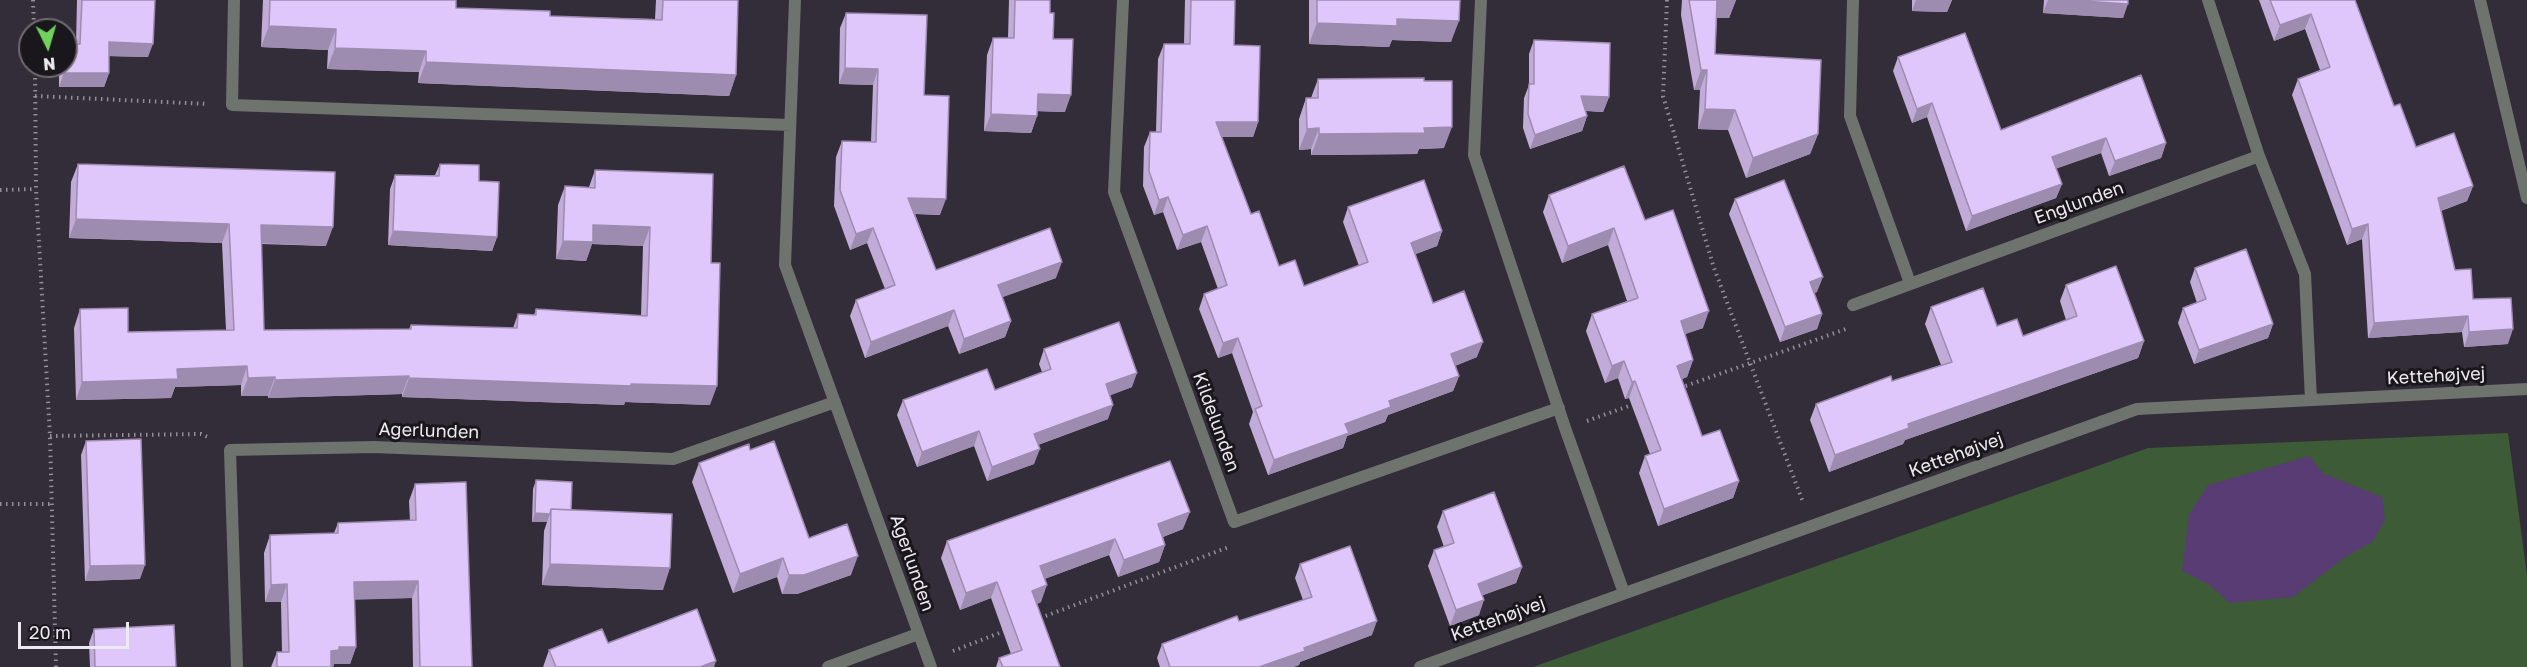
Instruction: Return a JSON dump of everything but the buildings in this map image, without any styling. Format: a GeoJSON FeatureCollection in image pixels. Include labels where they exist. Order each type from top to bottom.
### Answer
{"type":"FeatureCollection","features":[{"type":"Feature","properties":{"kind":"street"},"geometry":{"type":"LineString","coordinates":[[234,0],[232,105],[790,125]]}},
{"type":"Feature","properties":{"kind":"street","name":"Agerlunden"},"geometry":{"type":"LineString","coordinates":[[795,0],[785,265],[930,663]]}},
{"type":"Feature","properties":{"kind":"street","name":"Kildelunden"},"geometry":{"type":"LineString","coordinates":[[1123,0],[1114,192],[1234,522]]}},
{"type":"Feature","properties":{"kind":"street"},"geometry":{"type":"LineString","coordinates":[[1481,0],[1474,155],[1565,428],[1624,593]]}},
{"type":"Feature","properties":{"kind":"street"},"geometry":{"type":"LineString","coordinates":[[1853,0],[1850,116],[1910,283]]}},
{"type":"Feature","properties":{"kind":"street"},"geometry":{"type":"LineString","coordinates":[[2208,0],[2259,156],[2305,274],[2311,399]]}},
{"type":"Feature","properties":{"kind":"street"},"geometry":{"type":"LineString","coordinates":[[2480,0],[2527,198]]}},
{"type":"Feature","properties":{"kind":"street","name":"Englunden"},"geometry":{"type":"LineString","coordinates":[[1853,304],[2259,156]]}},
{"type":"Feature","properties":{"kind":"street","name":"Kettehøjvej"},"geometry":{"type":"LineString","coordinates":[[1419,667],[2137,409],[2527,389]]}},
{"type":"Feature","properties":{"kind":"street","name":"Agerlunden"},"geometry":{"type":"LineString","coordinates":[[230,450],[374,447],[673,459],[835,402]]}},
{"type":"Feature","properties":{"kind":"street"},"geometry":{"type":"LineString","coordinates":[[1234,522],[1559,408]]}},
{"type":"Feature","properties":{"kind":"street"},"geometry":{"type":"LineString","coordinates":[[230,450],[237,667]]}},
{"type":"Feature","properties":{"kind":"street","name":"Agerlunden"},"geometry":{"type":"LineString","coordinates":[[828,667],[918,634]]}},
{"type":"Feature","properties":{"kind":"path"},"geometry":{"type":"LineString","coordinates":[[33,0],[34,18]]}},
{"type":"Feature","properties":{"kind":"path"},"geometry":{"type":"LineString","coordinates":[[1667,0],[1663,96],[1714,268],[1812,526]]}},
{"type":"Feature","properties":{"kind":"path"},"geometry":{"type":"LineString","coordinates":[[34,78],[36,189],[53,504],[56,667]]}},
{"type":"Feature","properties":{"kind":"path"},"geometry":{"type":"LineString","coordinates":[[35,96],[232,105]]}},
{"type":"Feature","properties":{"kind":"path"},"geometry":{"type":"LineString","coordinates":[[0,190],[36,189]]}},
{"type":"Feature","properties":{"kind":"path"},"geometry":{"type":"LineString","coordinates":[[1674,390],[1861,324],[1853,304]]}},
{"type":"Feature","properties":{"kind":"path"},"geometry":{"type":"LineString","coordinates":[[1565,428],[1642,402]]}},
{"type":"Feature","properties":{"kind":"path"},"geometry":{"type":"LineString","coordinates":[[50,436],[201,434],[230,450]]}},
{"type":"Feature","properties":{"kind":"path"},"geometry":{"type":"LineString","coordinates":[[0,504],[53,504]]}},
{"type":"Feature","properties":{"kind":"path"},"geometry":{"type":"LineString","coordinates":[[1037,619],[1233,546],[1234,522]]}},
{"type":"Feature","properties":{"kind":"path"},"geometry":{"type":"LineString","coordinates":[[930,663],[1015,627]]}},
{"type":"Feature","properties":{"kind":"green space"},"geometry":{"type":"Polygon","coordinates":[[[2508,433],[2527,575],[2527,667],[1533,667],[2148,448],[2508,433]]]}},
{"type":"Feature","properties":{"kind":"shaded area"},"geometry":{"type":"Polygon","coordinates":[[[2309,456],[2324,474],[2382,497],[2385,520],[2372,542],[2345,557],[2293,597],[2229,603],[2210,585],[2182,571],[2189,514],[2208,485],[2309,456]]]}}]}
